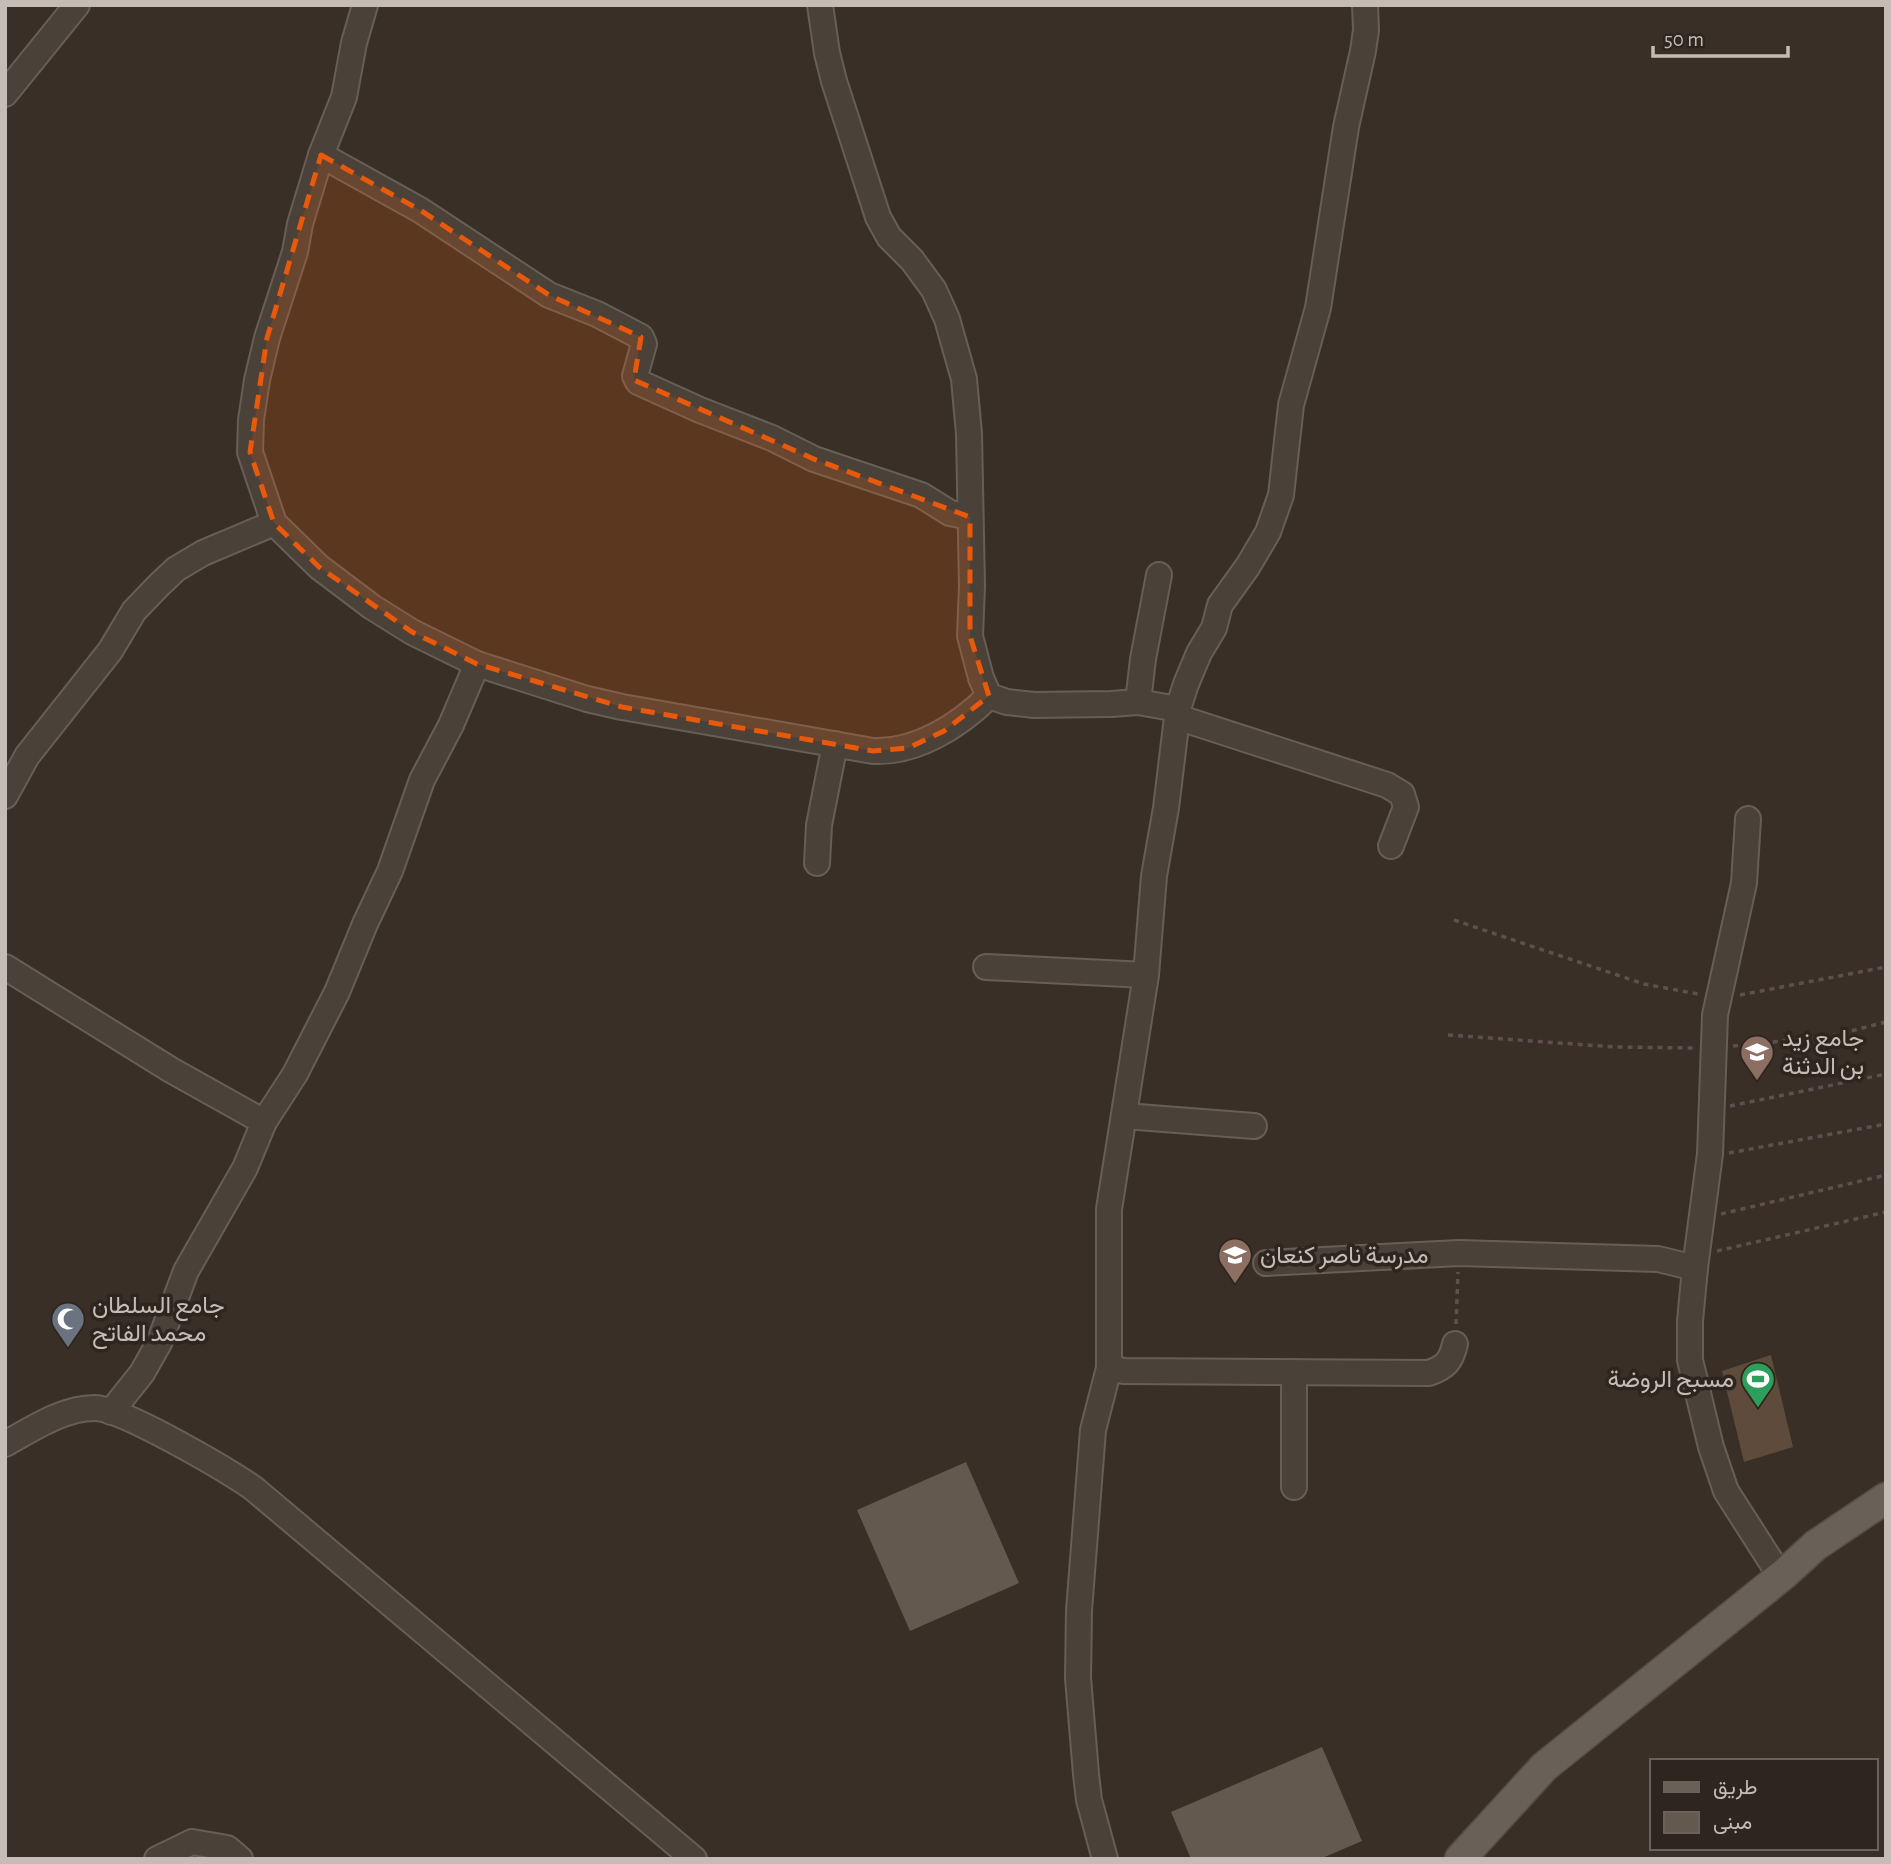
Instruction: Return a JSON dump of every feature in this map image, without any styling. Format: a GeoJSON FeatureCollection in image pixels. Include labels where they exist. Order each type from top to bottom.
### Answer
{"type":"FeatureCollection","features":[{"type":"Feature","properties":{"kind":"main road"},"geometry":{"type":"LineString","coordinates":[[1460,1859],[1544,1767],[1783,1576],[1816,1545],[1886,1498]]}},
{"type":"Feature","properties":{"kind":"main road"},"geometry":{"type":"LineString","coordinates":[[1783,1576],[1815,1562],[1886,1514]]}},
{"type":"Feature","properties":{"kind":"street"},"geometry":{"type":"LineString","coordinates":[[5,94],[77,5]]}},
{"type":"Feature","properties":{"kind":"street"},"geometry":{"type":"LineString","coordinates":[[365,5],[354,43],[344,97],[321,155],[315,183],[300,224],[295,252],[267,338],[251,420],[250,452],[274,523],[319,567],[372,607],[412,632],[477,664],[599,702],[873,751],[892,752],[908,748],[944,731],[989,696]]}},
{"type":"Feature","properties":{"kind":"street"},"geometry":{"type":"LineString","coordinates":[[821,5],[827,53],[834,81],[878,217],[889,237],[912,260],[934,290],[957,349],[968,405],[970,636],[981,678],[989,696],[1007,702],[1034,705],[1138,702],[1178,713],[1387,785],[1402,794],[1406,807],[1391,846]]}},
{"type":"Feature","properties":{"kind":"street"},"geometry":{"type":"LineString","coordinates":[[1105,1859],[1089,1800],[1082,1739],[1077,1648],[1093,1430],[1109,1368],[1110,1209],[1146,975],[1154,876],[1178,713],[1199,653],[1214,628],[1220,605],[1248,566],[1276,514],[1283,479],[1291,405],[1318,308],[1346,127],[1363,51],[1365,5]]}},
{"type":"Feature","properties":{"kind":"street"},"geometry":{"type":"LineString","coordinates":[[321,155],[420,210],[549,295],[597,314],[641,337],[644,344],[635,376],[638,382],[772,438],[814,459],[921,495],[950,513],[970,517]]}},
{"type":"Feature","properties":{"kind":"street"},"geometry":{"type":"LineString","coordinates":[[5,796],[27,756],[110,651],[134,611],[159,585],[176,569],[203,553],[274,523]]}},
{"type":"Feature","properties":{"kind":"street"},"geometry":{"type":"LineString","coordinates":[[1138,702],[1159,575]]}},
{"type":"Feature","properties":{"kind":"street"},"geometry":{"type":"LineString","coordinates":[[111,1412],[142,1373],[159,1343],[186,1271],[245,1168],[264,1122],[295,1074],[337,992],[390,871],[422,780],[452,725],[477,664]]}},
{"type":"Feature","properties":{"kind":"street"},"geometry":{"type":"LineString","coordinates":[[817,863],[819,825],[835,744]]}},
{"type":"Feature","properties":{"kind":"street"},"geometry":{"type":"LineString","coordinates":[[1748,819],[1744,883],[1715,1015],[1710,1154],[1695,1261],[1690,1360],[1711,1447],[1726,1491],[1783,1576]]}},
{"type":"Feature","properties":{"kind":"street"},"geometry":{"type":"LineString","coordinates":[[5,967],[171,1070],[264,1122]]}},
{"type":"Feature","properties":{"kind":"street"},"geometry":{"type":"LineString","coordinates":[[986,967],[1146,975]]}},
{"type":"Feature","properties":{"kind":"street"},"geometry":{"type":"LineString","coordinates":[[1125,1116],[1254,1126]]}},
{"type":"Feature","properties":{"kind":"street"},"geometry":{"type":"LineString","coordinates":[[1266,1263],[1459,1253],[1695,1261]]}},
{"type":"Feature","properties":{"kind":"street"},"geometry":{"type":"LineString","coordinates":[[1109,1368],[1124,1371],[1429,1373],[1442,1369],[1452,1359],[1455,1344]]}},
{"type":"Feature","properties":{"kind":"street"},"geometry":{"type":"LineString","coordinates":[[1294,1372],[1294,1487]]}},
{"type":"Feature","properties":{"kind":"street"},"geometry":{"type":"LineString","coordinates":[[5,1444],[72,1412],[97,1408],[111,1412],[229,1471],[253,1488],[694,1859]]}},
{"type":"Feature","properties":{"kind":"street"},"geometry":{"type":"LineString","coordinates":[[157,1859],[192,1842],[227,1848],[240,1859]]}},
{"type":"Feature","properties":{"kind":"path"},"geometry":{"type":"LineString","coordinates":[[1454,920],[1644,984],[1718,998],[1886,967]]}},
{"type":"Feature","properties":{"kind":"path"},"geometry":{"type":"LineString","coordinates":[[1448,1035],[1615,1047],[1715,1048],[1831,1036],[1886,1022]]}},
{"type":"Feature","properties":{"kind":"path"},"geometry":{"type":"LineString","coordinates":[[1710,1108],[1816,1090],[1886,1074]]}},
{"type":"Feature","properties":{"kind":"path"},"geometry":{"type":"LineString","coordinates":[[1710,1154],[1726,1154],[1886,1124]]}},
{"type":"Feature","properties":{"kind":"path"},"geometry":{"type":"LineString","coordinates":[[1701,1214],[1716,1215],[1886,1175]]}},
{"type":"Feature","properties":{"kind":"path"},"geometry":{"type":"LineString","coordinates":[[1695,1261],[1714,1252],[1886,1212]]}},
{"type":"Feature","properties":{"kind":"path"},"geometry":{"type":"LineString","coordinates":[[1455,1344],[1459,1253]]}},
{"type":"Feature","properties":{"kind":"highlighted area"},"geometry":{"type":"Polygon","coordinates":[[[321,155],[420,210],[549,295],[641,337],[634,380],[814,459],[970,517],[970,636],[989,696],[944,731],[908,748],[873,751],[622,707],[477,664],[412,632],[319,567],[274,523],[250,452],[267,338],[321,155]]]}},
{"type":"Feature","properties":{"kind":"shaded area","name":"مسبح الروضة"},"geometry":{"type":"Polygon","coordinates":[[[1771,1355],[1793,1447],[1744,1462],[1722,1371],[1771,1355]]]}},
{"type":"Feature","properties":{"kind":"building"},"geometry":{"type":"Polygon","coordinates":[[[966,1462],[1019,1583],[910,1631],[857,1510],[966,1462]]]}},
{"type":"Feature","properties":{"kind":"building"},"geometry":{"type":"Polygon","coordinates":[[[1322,1747],[1362,1841],[1320,1859],[1191,1859],[1171,1812],[1322,1747]]]}},
{"type":"Feature","properties":{"kind":"place","name":"جامع زيد بن الدثنة"},"geometry":{"type":"Point","coordinates":[1757,1082]}},
{"type":"Feature","properties":{"kind":"place","name":"مدرسة ناصر كنعان"},"geometry":{"type":"Point","coordinates":[1235,1285]}},
{"type":"Feature","properties":{"kind":"place","name":"جامع السلطان محمد الفاتح"},"geometry":{"type":"Point","coordinates":[68,1349]}},
{"type":"Feature","properties":{"kind":"place","name":"مسبح الروضة"},"geometry":{"type":"Point","coordinates":[1758,1409]}}]}
